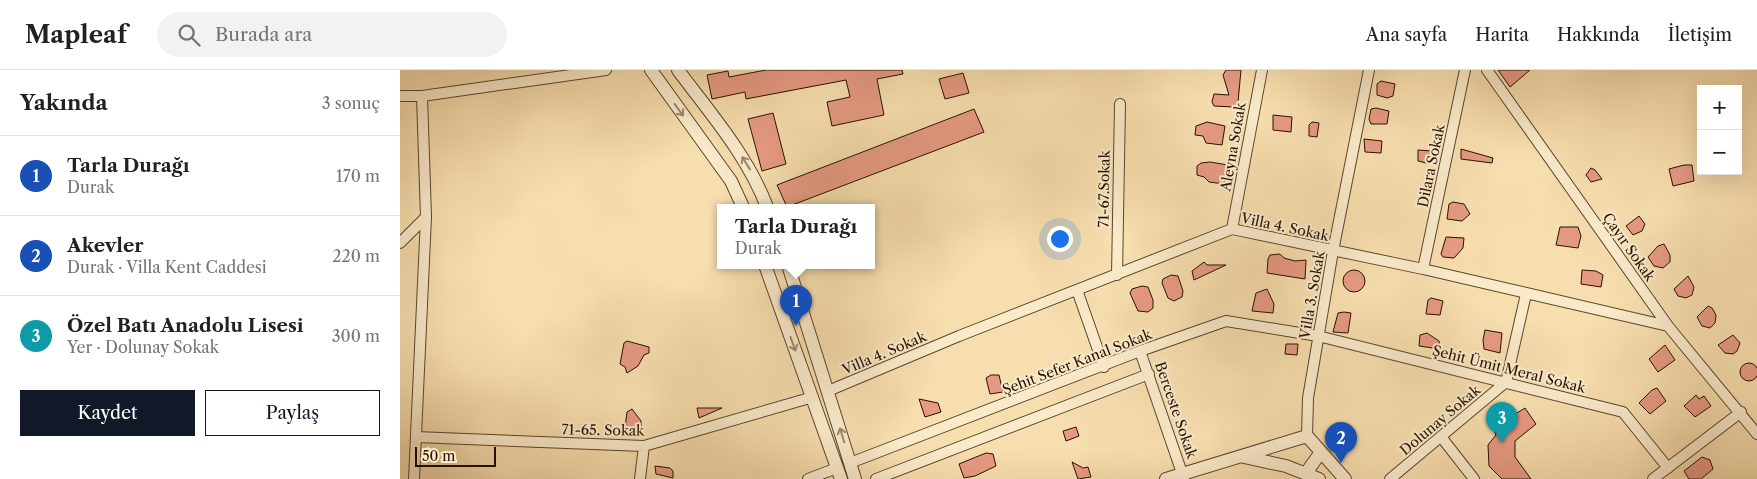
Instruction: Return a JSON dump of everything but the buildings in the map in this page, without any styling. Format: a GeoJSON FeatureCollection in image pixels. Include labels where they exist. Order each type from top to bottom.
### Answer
{"type":"FeatureCollection","features":[{"type":"Feature","properties":{"kind":"street"},"geometry":{"type":"LineString","coordinates":[[400,96],[422,96],[606,70]]}},
{"type":"Feature","properties":{"kind":"street"},"geometry":{"type":"LineString","coordinates":[[651,70],[731,181],[742,204]]}},
{"type":"Feature","properties":{"kind":"street"},"geometry":{"type":"LineString","coordinates":[[678,70],[742,157],[766,204]]}},
{"type":"Feature","properties":{"kind":"street","name":"Aleyna Sokak"},"geometry":{"type":"LineString","coordinates":[[1232,230],[1262,70]]}},
{"type":"Feature","properties":{"kind":"street","name":"Villa 3. Sokak"},"geometry":{"type":"LineString","coordinates":[[1307,436],[1308,398],[1318,336],[1369,70]]}},
{"type":"Feature","properties":{"kind":"street","name":"Dilara Sokak"},"geometry":{"type":"LineString","coordinates":[[1422,269],[1466,70]]}},
{"type":"Feature","properties":{"kind":"street","name":"Çayır Sokak"},"geometry":{"type":"LineString","coordinates":[[1487,70],[1668,326],[1741,412],[1757,434]]}},
{"type":"Feature","properties":{"kind":"street"},"geometry":{"type":"LineString","coordinates":[[414,479],[426,217],[422,96]]}},
{"type":"Feature","properties":{"kind":"street","name":"71-67.Sokak"},"geometry":{"type":"LineString","coordinates":[[1116,275],[1120,104]]}},
{"type":"Feature","properties":{"kind":"street"},"geometry":{"type":"LineString","coordinates":[[400,243],[426,217]]}},
{"type":"Feature","properties":{"kind":"street","name":"Villa 4. Sokak"},"geometry":{"type":"LineString","coordinates":[[828,391],[1077,290],[1232,230],[1422,269],[1668,326]]}},
{"type":"Feature","properties":{"kind":"street"},"geometry":{"type":"LineString","coordinates":[[766,269],[839,474],[808,479]]}},
{"type":"Feature","properties":{"kind":"street"},"geometry":{"type":"LineString","coordinates":[[789,269],[855,479]]}},
{"type":"Feature","properties":{"kind":"street"},"geometry":{"type":"LineString","coordinates":[[1077,290],[1104,367]]}},
{"type":"Feature","properties":{"kind":"street"},"geometry":{"type":"LineString","coordinates":[[1506,382],[1526,294]]}},
{"type":"Feature","properties":{"kind":"street","name":"Şehit Sefer Kanal Sokak"},"geometry":{"type":"LineString","coordinates":[[850,463],[1104,367],[1140,351],[1226,321],[1318,336]]}},
{"type":"Feature","properties":{"kind":"street","name":"Şehit Ümit Meral Sokak"},"geometry":{"type":"LineString","coordinates":[[1318,336],[1623,412],[1668,468]]}},
{"type":"Feature","properties":{"kind":"street","name":"Berceste Sokak"},"geometry":{"type":"LineString","coordinates":[[1140,351],[1183,476]]}},
{"type":"Feature","properties":{"kind":"street"},"geometry":{"type":"LineString","coordinates":[[876,479],[1149,374]]}},
{"type":"Feature","properties":{"kind":"street","name":"Dolunay Sokak"},"geometry":{"type":"LineString","coordinates":[[1390,479],[1442,438],[1506,382]]}},
{"type":"Feature","properties":{"kind":"street","name":"71-65. Sokak"},"geometry":{"type":"LineString","coordinates":[[416,437],[644,446],[813,397]]}},
{"type":"Feature","properties":{"kind":"street"},"geometry":{"type":"LineString","coordinates":[[1653,479],[1741,412]]}},
{"type":"Feature","properties":{"kind":"street"},"geometry":{"type":"LineString","coordinates":[[1166,479],[1183,476],[1307,436],[1345,479]]}},
{"type":"Feature","properties":{"kind":"street"},"geometry":{"type":"LineString","coordinates":[[1442,438],[1474,479]]}},
{"type":"Feature","properties":{"kind":"street"},"geometry":{"type":"LineString","coordinates":[[1283,443],[1286,466]]}},
{"type":"Feature","properties":{"kind":"street"},"geometry":{"type":"LineString","coordinates":[[640,479],[644,446]]}},
{"type":"Feature","properties":{"kind":"street"},"geometry":{"type":"LineString","coordinates":[[1306,473],[1321,452]]}},
{"type":"Feature","properties":{"kind":"street"},"geometry":{"type":"LineString","coordinates":[[1242,456],[1286,466],[1319,479]]}},
{"type":"Feature","properties":{"kind":"place","name":"Tarla Durağı"},"geometry":{"type":"Point","coordinates":[796,326]}},
{"type":"Feature","properties":{"kind":"place","name":"Özel Batı Anadolu Lisesi"},"geometry":{"type":"Point","coordinates":[1502,443]}},
{"type":"Feature","properties":{"kind":"place","name":"Akevler"},"geometry":{"type":"Point","coordinates":[1341,463]}}]}
